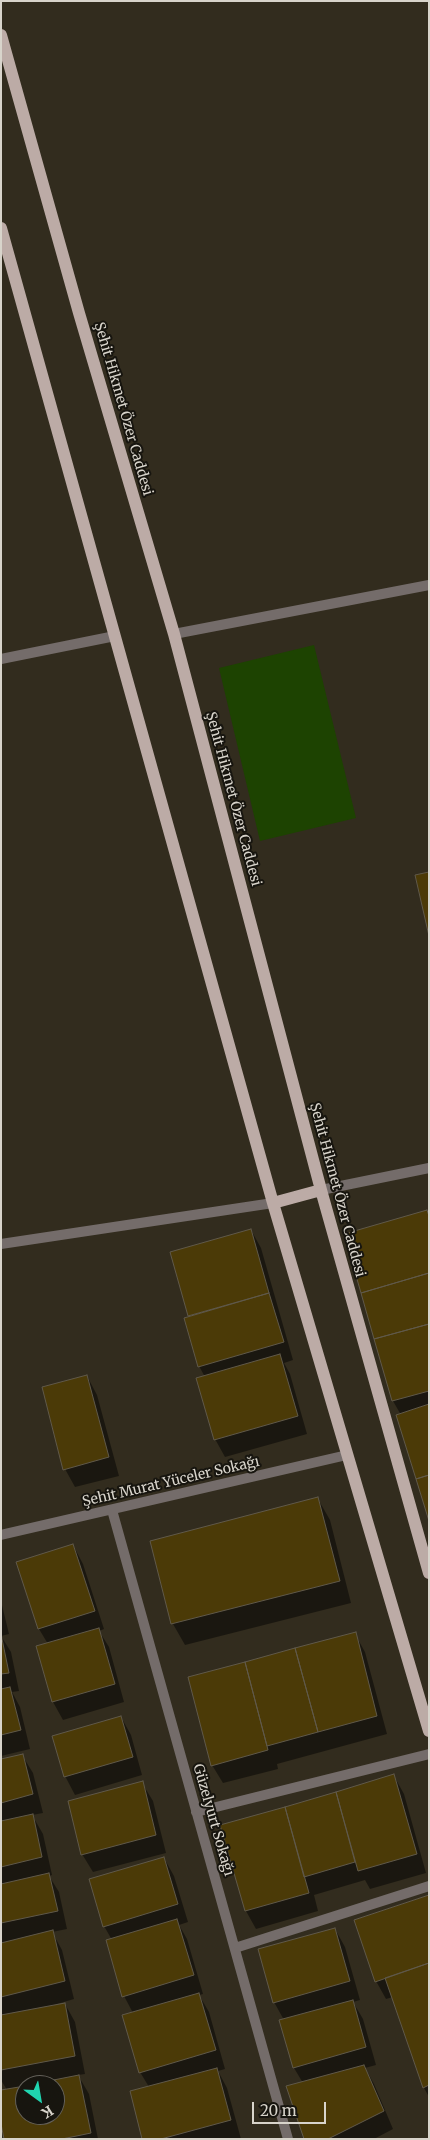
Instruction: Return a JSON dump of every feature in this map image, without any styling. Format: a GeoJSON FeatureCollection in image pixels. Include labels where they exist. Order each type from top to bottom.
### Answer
{"type":"FeatureCollection","features":[{"type":"Feature","properties":{"kind":"main road","name":"Şehit Hikmet Özer Caddesi"},"geometry":{"type":"LineString","coordinates":[[1,34],[79,313],[174,634],[321,1190],[429,1573]]}},
{"type":"Feature","properties":{"kind":"main road"},"geometry":{"type":"LineString","coordinates":[[1,228],[273,1203],[429,1731]]}},
{"type":"Feature","properties":{"kind":"main road"},"geometry":{"type":"LineString","coordinates":[[273,1203],[321,1190]]}},
{"type":"Feature","properties":{"kind":"street"},"geometry":{"type":"LineString","coordinates":[[174,634],[429,585]]}},
{"type":"Feature","properties":{"kind":"street"},"geometry":{"type":"LineString","coordinates":[[1,659],[115,636]]}},
{"type":"Feature","properties":{"kind":"street"},"geometry":{"type":"LineString","coordinates":[[321,1190],[429,1168]]}},
{"type":"Feature","properties":{"kind":"street"},"geometry":{"type":"LineString","coordinates":[[1,1244],[273,1203]]}},
{"type":"Feature","properties":{"kind":"street","name":"Şehit Murat Yüceler Sokağı"},"geometry":{"type":"LineString","coordinates":[[1,1535],[347,1455]]}},
{"type":"Feature","properties":{"kind":"street","name":"Güzelyurt Sokağı"},"geometry":{"type":"LineString","coordinates":[[112,1510],[288,2139]]}},
{"type":"Feature","properties":{"kind":"street"},"geometry":{"type":"LineString","coordinates":[[196,1812],[429,1754]]}},
{"type":"Feature","properties":{"kind":"street"},"geometry":{"type":"LineString","coordinates":[[234,1948],[429,1886]]}},
{"type":"Feature","properties":{"kind":"green space"},"geometry":{"type":"Polygon","coordinates":[[[314,645],[356,818],[260,841],[219,668],[314,645]]]}},
{"type":"Feature","properties":{"kind":"building"},"geometry":{"type":"Polygon","coordinates":[[[429,872],[429,936],[415,875],[429,872]]]}},
{"type":"Feature","properties":{"kind":"building"},"geometry":{"type":"Polygon","coordinates":[[[427,1210],[429,1216],[429,1273],[361,1293],[344,1234],[427,1210]]]}},
{"type":"Feature","properties":{"kind":"building"},"geometry":{"type":"Polygon","coordinates":[[[251,1229],[269,1293],[188,1316],[170,1252],[251,1229]]]}},
{"type":"Feature","properties":{"kind":"building"},"geometry":{"type":"Polygon","coordinates":[[[429,1273],[429,1324],[374,1339],[361,1293],[429,1273]]]}},
{"type":"Feature","properties":{"kind":"building"},"geometry":{"type":"Polygon","coordinates":[[[269,1293],[284,1342],[198,1367],[184,1318],[269,1293]]]}},
{"type":"Feature","properties":{"kind":"building"},"geometry":{"type":"Polygon","coordinates":[[[429,1324],[429,1391],[392,1401],[374,1339],[429,1324]]]}},
{"type":"Feature","properties":{"kind":"building"},"geometry":{"type":"Polygon","coordinates":[[[280,1354],[298,1416],[214,1440],[196,1378],[280,1354]]]}},
{"type":"Feature","properties":{"kind":"building"},"geometry":{"type":"Polygon","coordinates":[[[87,1375],[109,1457],[63,1470],[42,1387],[87,1375]]]}},
{"type":"Feature","properties":{"kind":"building"},"geometry":{"type":"Polygon","coordinates":[[[429,1404],[429,1475],[416,1479],[396,1415],[429,1404]]]}},
{"type":"Feature","properties":{"kind":"building"},"geometry":{"type":"Polygon","coordinates":[[[429,1475],[429,1521],[416,1479],[429,1475]]]}},
{"type":"Feature","properties":{"kind":"building"},"geometry":{"type":"Polygon","coordinates":[[[318,1497],[340,1581],[171,1624],[150,1541],[318,1497]]]}},
{"type":"Feature","properties":{"kind":"building"},"geometry":{"type":"Polygon","coordinates":[[[73,1544],[95,1611],[38,1629],[16,1562],[73,1544]]]}},
{"type":"Feature","properties":{"kind":"building"},"geometry":{"type":"Polygon","coordinates":[[[99,1628],[115,1684],[52,1702],[36,1646],[99,1628]]]}},
{"type":"Feature","properties":{"kind":"building"},"geometry":{"type":"Polygon","coordinates":[[[356,1632],[377,1716],[318,1732],[295,1648],[356,1632]]]}},
{"type":"Feature","properties":{"kind":"building"},"geometry":{"type":"Polygon","coordinates":[[[1,1634],[9,1673],[1,1674],[1,1634]]]}},
{"type":"Feature","properties":{"kind":"building"},"geometry":{"type":"Polygon","coordinates":[[[295,1648],[318,1732],[267,1746],[245,1662],[295,1648]]]}},
{"type":"Feature","properties":{"kind":"building"},"geometry":{"type":"Polygon","coordinates":[[[245,1662],[268,1750],[211,1766],[188,1677],[245,1662]]]}},
{"type":"Feature","properties":{"kind":"building"},"geometry":{"type":"Polygon","coordinates":[[[10,1687],[21,1730],[1,1735],[1,1689],[10,1687]]]}},
{"type":"Feature","properties":{"kind":"building"},"geometry":{"type":"Polygon","coordinates":[[[121,1716],[133,1757],[64,1777],[52,1736],[121,1716]]]}},
{"type":"Feature","properties":{"kind":"building"},"geometry":{"type":"Polygon","coordinates":[[[23,1754],[33,1794],[1,1803],[1,1759],[23,1754]]]}},
{"type":"Feature","properties":{"kind":"building"},"geometry":{"type":"Polygon","coordinates":[[[394,1774],[417,1854],[358,1871],[336,1792],[394,1774]]]}},
{"type":"Feature","properties":{"kind":"building"},"geometry":{"type":"Polygon","coordinates":[[[143,1781],[156,1835],[81,1855],[68,1801],[143,1781]]]}},
{"type":"Feature","properties":{"kind":"building"},"geometry":{"type":"Polygon","coordinates":[[[336,1792],[355,1862],[304,1877],[285,1807],[336,1792]]]}},
{"type":"Feature","properties":{"kind":"building"},"geometry":{"type":"Polygon","coordinates":[[[285,1807],[309,1893],[245,1911],[220,1825],[285,1807]]]}},
{"type":"Feature","properties":{"kind":"building"},"geometry":{"type":"Polygon","coordinates":[[[33,1814],[42,1857],[1,1867],[1,1821],[33,1814]]]}},
{"type":"Feature","properties":{"kind":"building"},"geometry":{"type":"Polygon","coordinates":[[[164,1857],[178,1904],[103,1927],[89,1879],[164,1857]]]}},
{"type":"Feature","properties":{"kind":"building"},"geometry":{"type":"Polygon","coordinates":[[[49,1873],[58,1911],[1,1923],[1,1884],[49,1873]]]}},
{"type":"Feature","properties":{"kind":"building"},"geometry":{"type":"Polygon","coordinates":[[[429,1895],[429,1963],[375,1982],[354,1920],[429,1895]]]}},
{"type":"Feature","properties":{"kind":"building"},"geometry":{"type":"Polygon","coordinates":[[[177,1919],[194,1975],[122,1997],[106,1940],[177,1919]]]}},
{"type":"Feature","properties":{"kind":"building"},"geometry":{"type":"Polygon","coordinates":[[[335,1928],[350,1981],[273,2003],[258,1949],[335,1928]]]}},
{"type":"Feature","properties":{"kind":"building"},"geometry":{"type":"Polygon","coordinates":[[[53,1930],[65,1981],[1,1997],[1,1943],[53,1930]]]}},
{"type":"Feature","properties":{"kind":"building"},"geometry":{"type":"Polygon","coordinates":[[[429,1963],[429,2085],[423,2088],[385,1978],[429,1963]]]}},
{"type":"Feature","properties":{"kind":"building"},"geometry":{"type":"Polygon","coordinates":[[[199,1993],[216,2050],[139,2073],[122,2015],[199,1993]]]}},
{"type":"Feature","properties":{"kind":"building"},"geometry":{"type":"Polygon","coordinates":[[[353,2000],[366,2047],[293,2068],[279,2020],[353,2000]]]}},
{"type":"Feature","properties":{"kind":"building"},"geometry":{"type":"Polygon","coordinates":[[[65,2003],[75,2056],[1,2070],[1,2015],[65,2003]]]}},
{"type":"Feature","properties":{"kind":"building"},"geometry":{"type":"Polygon","coordinates":[[[364,2065],[384,2111],[328,2139],[304,2139],[286,2086],[364,2065]]]}},
{"type":"Feature","properties":{"kind":"building"},"geometry":{"type":"Polygon","coordinates":[[[217,2068],[231,2120],[161,2139],[142,2139],[130,2091],[217,2068]]]}},
{"type":"Feature","properties":{"kind":"building"},"geometry":{"type":"Polygon","coordinates":[[[79,2075],[91,2133],[62,2139],[4,2139],[1,2124],[1,2090],[15,2088],[15,2125],[65,2125],[65,2078],[79,2075]]]}}]}
